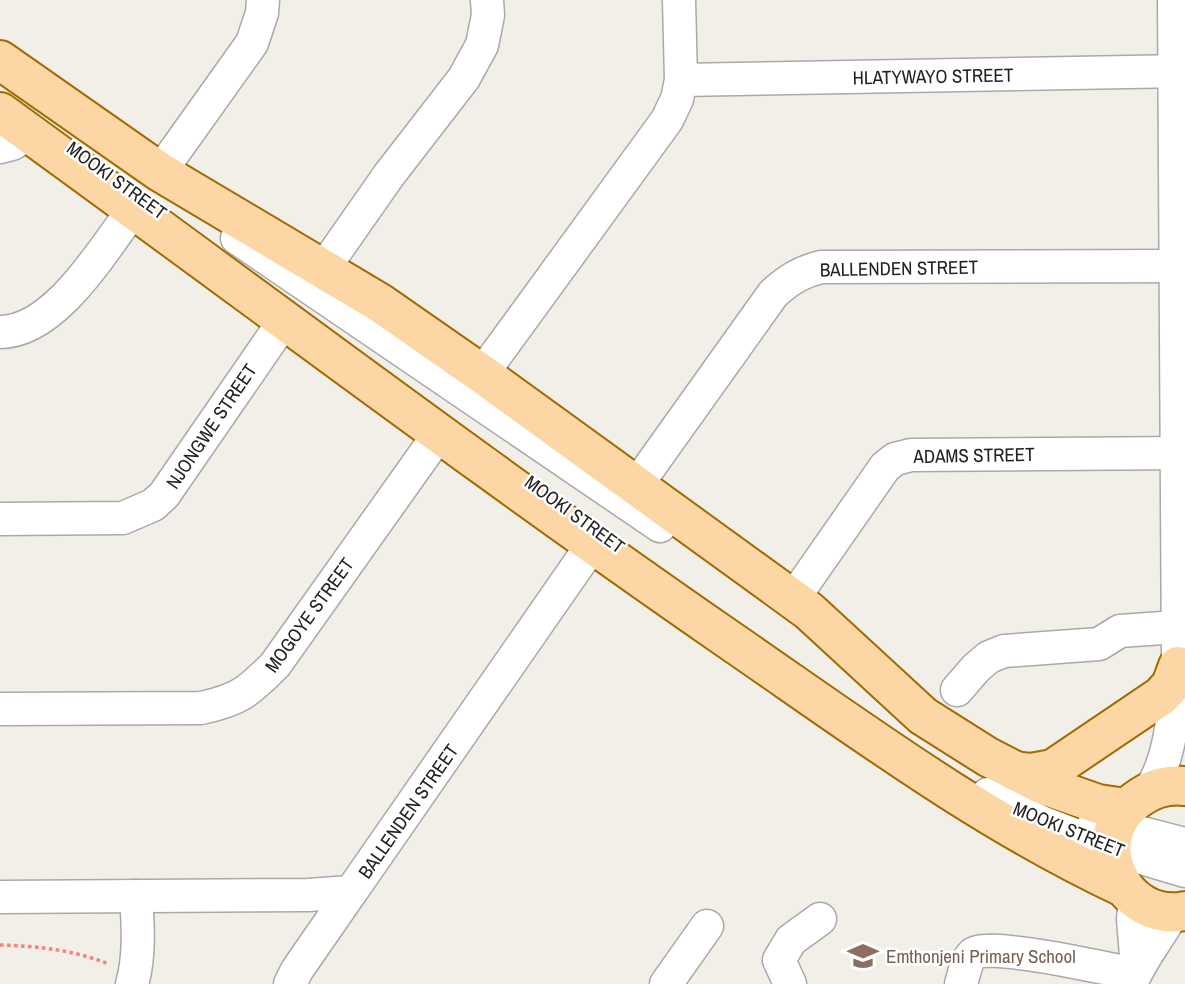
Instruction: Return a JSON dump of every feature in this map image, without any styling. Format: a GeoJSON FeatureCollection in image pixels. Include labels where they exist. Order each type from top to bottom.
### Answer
{"type":"FeatureCollection","features":[{"type":"Feature","properties":{"kind":"main road","name":"MOOKI STREET"},"geometry":{"type":"LineString","coordinates":[[0,60],[160,172],[380,303],[482,374],[809,611],[923,716],[988,757],[1068,795],[1137,812]]}},
{"type":"Feature","properties":{"kind":"main road","name":"MOOKI STREET"},"geometry":{"type":"LineString","coordinates":[[10,131],[133,211],[592,545],[916,769],[1065,859],[1129,892],[1150,907],[1181,912]]}},
{"type":"Feature","properties":{"kind":"main road"},"geometry":{"type":"LineString","coordinates":[[1015,771],[1044,771],[1066,761],[1161,696],[1182,672]]}},
{"type":"Feature","properties":{"kind":"main road"},"geometry":{"type":"LineString","coordinates":[[1129,892],[1112,862],[1137,812]]}},
{"type":"Feature","properties":{"kind":"street"},"geometry":{"type":"LineString","coordinates":[[160,172],[252,43],[262,13],[262,0]]}},
{"type":"Feature","properties":{"kind":"street"},"geometry":{"type":"LineString","coordinates":[[324,268],[389,175],[464,78],[482,45],[488,15],[487,0]]}},
{"type":"Feature","properties":{"kind":"street"},"geometry":{"type":"LineString","coordinates":[[482,374],[667,120],[677,99],[681,80],[679,0]]}},
{"type":"Feature","properties":{"kind":"street"},"geometry":{"type":"LineString","coordinates":[[1137,812],[1159,776],[1182,672],[1177,627],[1180,71],[1174,0]]}},
{"type":"Feature","properties":{"kind":"street","name":"HLATYWAYO STREET"},"geometry":{"type":"LineString","coordinates":[[681,80],[1180,71]]}},
{"type":"Feature","properties":{"kind":"street","name":"MOOKI STREET"},"geometry":{"type":"LineString","coordinates":[[0,73],[176,198],[628,503],[819,639],[902,710],[978,765],[1057,806],[1093,821],[1137,812]]}},
{"type":"Feature","properties":{"kind":"street","name":"MOOKI STREET"},"geometry":{"type":"LineString","coordinates":[[0,96],[140,196],[291,312],[716,615],[959,778],[1041,822],[1137,812],[1185,844]]}},
{"type":"Feature","properties":{"kind":"street"},"geometry":{"type":"LineString","coordinates":[[0,332],[12,332],[35,322],[63,302],[133,211]]}},
{"type":"Feature","properties":{"kind":"street","name":"BALLENDEN STREET"},"geometry":{"type":"LineString","coordinates":[[636,486],[773,294],[788,280],[804,271],[821,267],[1180,266]]}},
{"type":"Feature","properties":{"kind":"street","name":"NJONGWE STREET"},"geometry":{"type":"LineString","coordinates":[[0,519],[123,518],[153,505],[164,495],[284,321]]}},
{"type":"Feature","properties":{"kind":"street","name":"MOGOYE STREET"},"geometry":{"type":"LineString","coordinates":[[0,709],[201,708],[244,695],[275,665],[439,434]]}},
{"type":"Feature","properties":{"kind":"street","name":"ADAMS STREET"},"geometry":{"type":"LineString","coordinates":[[793,599],[885,467],[895,459],[911,455],[1180,453]]}},
{"type":"Feature","properties":{"kind":"street","name":"BALLENDEN STREET"},"geometry":{"type":"LineString","coordinates":[[0,897],[308,895],[351,892],[592,545]]}},
{"type":"Feature","properties":{"kind":"street"},"geometry":{"type":"LineString","coordinates":[[957,690],[976,667],[989,657],[1004,651],[1099,644],[1120,631],[1177,627]]}},
{"type":"Feature","properties":{"kind":"street"},"geometry":{"type":"LineString","coordinates":[[1172,714],[1185,757]]}},
{"type":"Feature","properties":{"kind":"street","name":"MOOKI STREET"},"geometry":{"type":"LineString","coordinates":[[1137,812],[1185,870]]}},
{"type":"Feature","properties":{"kind":"street"},"geometry":{"type":"LineString","coordinates":[[290,984],[351,892]]}},
{"type":"Feature","properties":{"kind":"street"},"geometry":{"type":"LineString","coordinates":[[1129,892],[1135,976]]}},
{"type":"Feature","properties":{"kind":"street"},"geometry":{"type":"LineString","coordinates":[[134,979],[138,920],[136,896]]}},
{"type":"Feature","properties":{"kind":"street"},"geometry":{"type":"LineString","coordinates":[[1135,976],[1181,912]]}},
{"type":"Feature","properties":{"kind":"street"},"geometry":{"type":"LineString","coordinates":[[790,984],[779,960],[791,940],[820,919]]}},
{"type":"Feature","properties":{"kind":"street"},"geometry":{"type":"LineString","coordinates":[[666,984],[707,926]]}},
{"type":"Feature","properties":{"kind":"street"},"geometry":{"type":"LineString","coordinates":[[961,984],[970,959],[975,952],[981,950],[1009,951],[1135,976]]}},
{"type":"Feature","properties":{"kind":"path"},"geometry":{"type":"LineString","coordinates":[[0,945],[38,946],[88,956],[134,979]]}},
{"type":"Feature","properties":{"kind":"place","name":"Emthonjeni Primary School"},"geometry":{"type":"Point","coordinates":[863,956]}}]}
